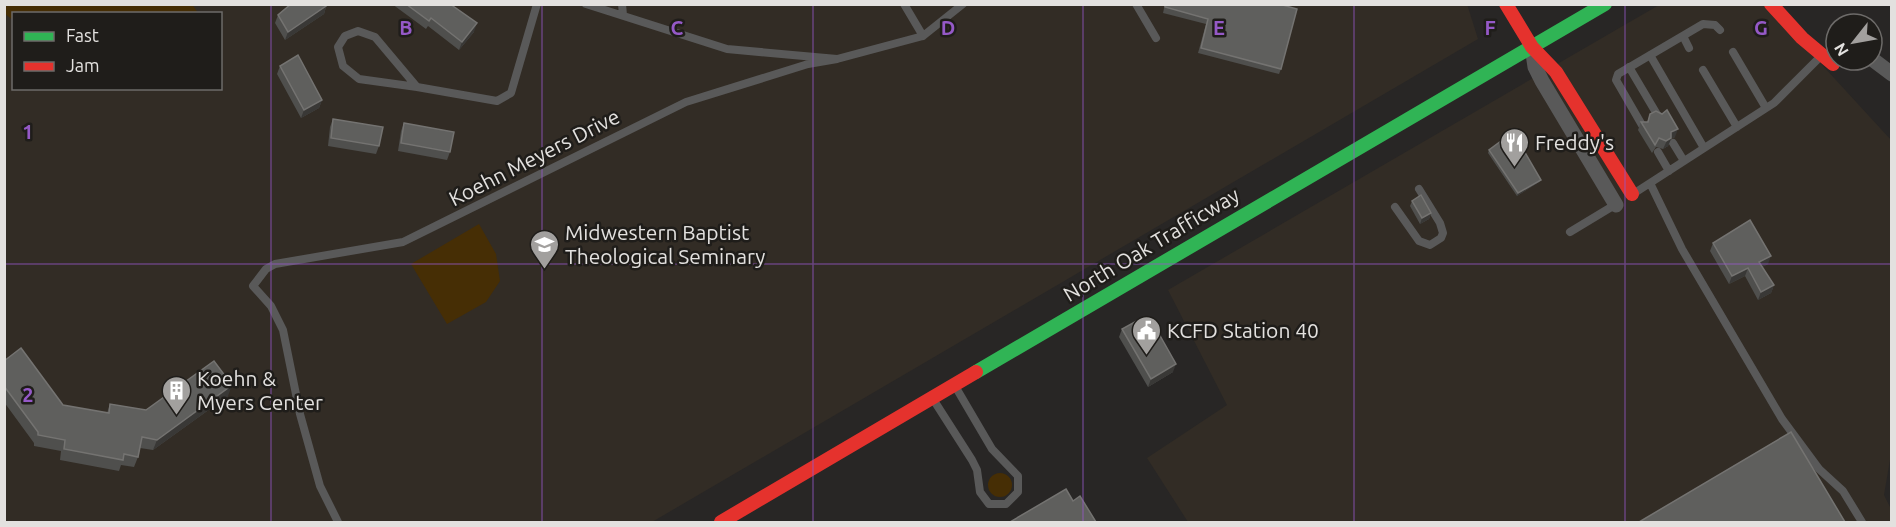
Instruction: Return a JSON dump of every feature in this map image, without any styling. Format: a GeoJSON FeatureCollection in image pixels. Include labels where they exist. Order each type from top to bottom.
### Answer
{"type":"FeatureCollection","features":[{"type":"Feature","properties":{"kind":"main road"},"geometry":{"type":"LineString","coordinates":[[1506,4],[1532,47],[1556,72],[1632,194]]}},
{"type":"Feature","properties":{"kind":"main road","name":"North Oak Trafficway"},"geometry":{"type":"LineString","coordinates":[[721,522],[1415,113],[1605,4]]}},
{"type":"Feature","properties":{"kind":"main road"},"geometry":{"type":"LineString","coordinates":[[1771,4],[1824,57]]}},
{"type":"Feature","properties":{"kind":"street"},"geometry":{"type":"LineString","coordinates":[[1532,47],[1535,67],[1542,81],[1616,205]]}},
{"type":"Feature","properties":{"kind":"lane"},"geometry":{"type":"LineString","coordinates":[[417,87],[375,37],[358,31],[345,36],[338,47],[343,66],[359,79],[497,101],[511,93],[537,4]]}},
{"type":"Feature","properties":{"kind":"lane"},"geometry":{"type":"LineString","coordinates":[[586,4],[727,49],[837,59]]}},
{"type":"Feature","properties":{"kind":"lane"},"geometry":{"type":"LineString","coordinates":[[622,4],[623,15]]}},
{"type":"Feature","properties":{"kind":"lane"},"geometry":{"type":"LineString","coordinates":[[904,4],[923,36],[963,4]]}},
{"type":"Feature","properties":{"kind":"lane"},"geometry":{"type":"LineString","coordinates":[[1136,4],[1156,38]]}},
{"type":"Feature","properties":{"kind":"lane"},"geometry":{"type":"LineString","coordinates":[[1642,125],[1616,80],[1618,74],[1709,23],[1720,30]]}},
{"type":"Feature","properties":{"kind":"lane","name":"Koehn Meyers Drive"},"geometry":{"type":"LineString","coordinates":[[338,522],[320,486],[300,414],[283,330],[272,306],[253,286],[266,269],[275,264],[403,242],[686,102],[808,64],[837,59],[923,36]]}},
{"type":"Feature","properties":{"kind":"lane"},"geometry":{"type":"LineString","coordinates":[[1683,36],[1689,48]]}},
{"type":"Feature","properties":{"kind":"lane"},"geometry":{"type":"LineString","coordinates":[[1733,52],[1766,108]]}},
{"type":"Feature","properties":{"kind":"lane"},"geometry":{"type":"LineString","coordinates":[[1650,55],[1704,148]]}},
{"type":"Feature","properties":{"kind":"lane"},"geometry":{"type":"LineString","coordinates":[[1570,232],[1766,108],[1824,62]]}},
{"type":"Feature","properties":{"kind":"lane"},"geometry":{"type":"LineString","coordinates":[[1629,67],[1658,116]]}},
{"type":"Feature","properties":{"kind":"lane"},"geometry":{"type":"LineString","coordinates":[[1703,70],[1737,127]]}},
{"type":"Feature","properties":{"kind":"lane"},"geometry":{"type":"LineString","coordinates":[[1673,143],[1684,161]]}},
{"type":"Feature","properties":{"kind":"lane"},"geometry":{"type":"LineString","coordinates":[[1658,152],[1669,171]]}},
{"type":"Feature","properties":{"kind":"lane"},"geometry":{"type":"LineString","coordinates":[[1650,183],[1682,249],[1782,419],[1819,469],[1843,491],[1862,522]]}},
{"type":"Feature","properties":{"kind":"lane"},"geometry":{"type":"LineString","coordinates":[[1395,207],[1419,241],[1431,245],[1438,242],[1443,233],[1440,223],[1419,189]]}},
{"type":"Feature","properties":{"kind":"lane"},"geometry":{"type":"LineString","coordinates":[[932,398],[972,460],[983,498],[989,504],[1006,504],[1018,492],[1018,476],[992,449],[954,385]]}},
{"type":"Feature","properties":{"kind":"shaded area"},"geometry":{"type":"Polygon","coordinates":[[[192,4],[197,12],[12,12],[12,19],[5,14],[5,5],[192,4]]]}},
{"type":"Feature","properties":{"kind":"shaded area","name":"Midwestern Baptist Theological Seminary"},"geometry":{"type":"Polygon","coordinates":[[[1467,4],[1478,39],[652,522],[5,522],[4,5],[1467,4]]]}},
{"type":"Feature","properties":{"kind":"shaded area"},"geometry":{"type":"Polygon","coordinates":[[[1659,5],[1767,5],[1824,67],[1824,72],[1829,72],[1891,140],[1892,448],[1884,495],[1891,509],[1891,522],[1188,522],[1147,458],[1227,405],[1168,290],[1659,5]]]}},
{"type":"Feature","properties":{"kind":"shaded area"},"geometry":{"type":"Polygon","coordinates":[[[479,224],[496,254],[500,281],[486,302],[447,324],[411,264],[479,224]]]}},
{"type":"Feature","properties":{"kind":"shaded area"},"geometry":{"type":"Polygon","coordinates":[[[1000,473],[1009,476],[1012,485],[1009,494],[1000,497],[991,494],[988,485],[991,476],[1000,473]]]}},
{"type":"Feature","properties":{"kind":"building"},"geometry":{"type":"Polygon","coordinates":[[[291,4],[325,4],[326,6],[288,32],[278,15],[291,4]]]}},
{"type":"Feature","properties":{"kind":"building"},"geometry":{"type":"Polygon","coordinates":[[[406,4],[450,4],[477,23],[462,42],[431,18],[429,21],[406,4]]]}},
{"type":"Feature","properties":{"kind":"building"},"geometry":{"type":"Polygon","coordinates":[[[1165,4],[1279,4],[1297,9],[1281,69],[1201,48],[1208,19],[1165,7],[1165,4]]]}},
{"type":"Feature","properties":{"kind":"building"},"geometry":{"type":"Polygon","coordinates":[[[298,55],[322,100],[304,110],[280,66],[298,55]]]}},
{"type":"Feature","properties":{"kind":"building"},"geometry":{"type":"Polygon","coordinates":[[[1667,110],[1678,129],[1671,132],[1671,138],[1666,141],[1659,138],[1655,145],[1641,122],[1648,122],[1650,114],[1656,111],[1662,114],[1667,110]]]}},
{"type":"Feature","properties":{"kind":"building"},"geometry":{"type":"Polygon","coordinates":[[[333,119],[383,127],[379,146],[331,138],[333,119]]]}},
{"type":"Feature","properties":{"kind":"building"},"geometry":{"type":"Polygon","coordinates":[[[404,123],[454,132],[450,152],[401,143],[404,123]]]}},
{"type":"Feature","properties":{"kind":"building","name":"Freddy's"},"geometry":{"type":"Polygon","coordinates":[[[1513,132],[1541,180],[1518,193],[1489,150],[1513,132]]]}},
{"type":"Feature","properties":{"kind":"building"},"geometry":{"type":"Polygon","coordinates":[[[1421,195],[1431,213],[1422,218],[1412,201],[1421,195]]]}},
{"type":"Feature","properties":{"kind":"building"},"geometry":{"type":"Polygon","coordinates":[[[1750,220],[1771,256],[1759,262],[1774,285],[1761,292],[1748,268],[1732,276],[1713,243],[1750,220]]]}},
{"type":"Feature","properties":{"kind":"building","name":"KCFD Station 40"},"geometry":{"type":"Polygon","coordinates":[[[1142,318],[1144,322],[1150,318],[1176,364],[1151,379],[1122,329],[1142,318]]]}},
{"type":"Feature","properties":{"kind":"building","name":"Koehn & Myers Center"},"geometry":{"type":"Polygon","coordinates":[[[21,348],[63,405],[109,413],[110,404],[146,410],[214,361],[232,385],[157,440],[142,437],[138,457],[124,454],[123,460],[64,449],[65,440],[38,435],[4,386],[4,361],[21,348]]]}},
{"type":"Feature","properties":{"kind":"building"},"geometry":{"type":"Polygon","coordinates":[[[1791,432],[1845,522],[1639,522],[1791,432]]]}},
{"type":"Feature","properties":{"kind":"building"},"geometry":{"type":"Polygon","coordinates":[[[1066,489],[1073,501],[1080,496],[1096,522],[1010,522],[1066,489]]]}},
{"type":"Feature","properties":{"kind":"traffic: fast"},"geometry":{"type":"LineString","coordinates":[[976,372],[1605,4]]}},
{"type":"Feature","properties":{"kind":"traffic: jam"},"geometry":{"type":"LineString","coordinates":[[1506,4],[1532,47],[1556,72],[1632,194]]}},
{"type":"Feature","properties":{"kind":"traffic: jam"},"geometry":{"type":"LineString","coordinates":[[1771,4],[1802,38],[1824,56]]}},
{"type":"Feature","properties":{"kind":"traffic: jam"},"geometry":{"type":"LineString","coordinates":[[721,522],[976,372]]}},
{"type":"Feature","properties":{"kind":"place","name":"Freddy's"},"geometry":{"type":"Point","coordinates":[1514,168]}},
{"type":"Feature","properties":{"kind":"place","name":"Midwestern Baptist Theological Seminary"},"geometry":{"type":"Point","coordinates":[544,270]}},
{"type":"Feature","properties":{"kind":"place","name":"KCFD Station 40"},"geometry":{"type":"Point","coordinates":[1146,356]}},
{"type":"Feature","properties":{"kind":"place","name":"Koehn & Myers Center"},"geometry":{"type":"Point","coordinates":[176,416]}}]}
